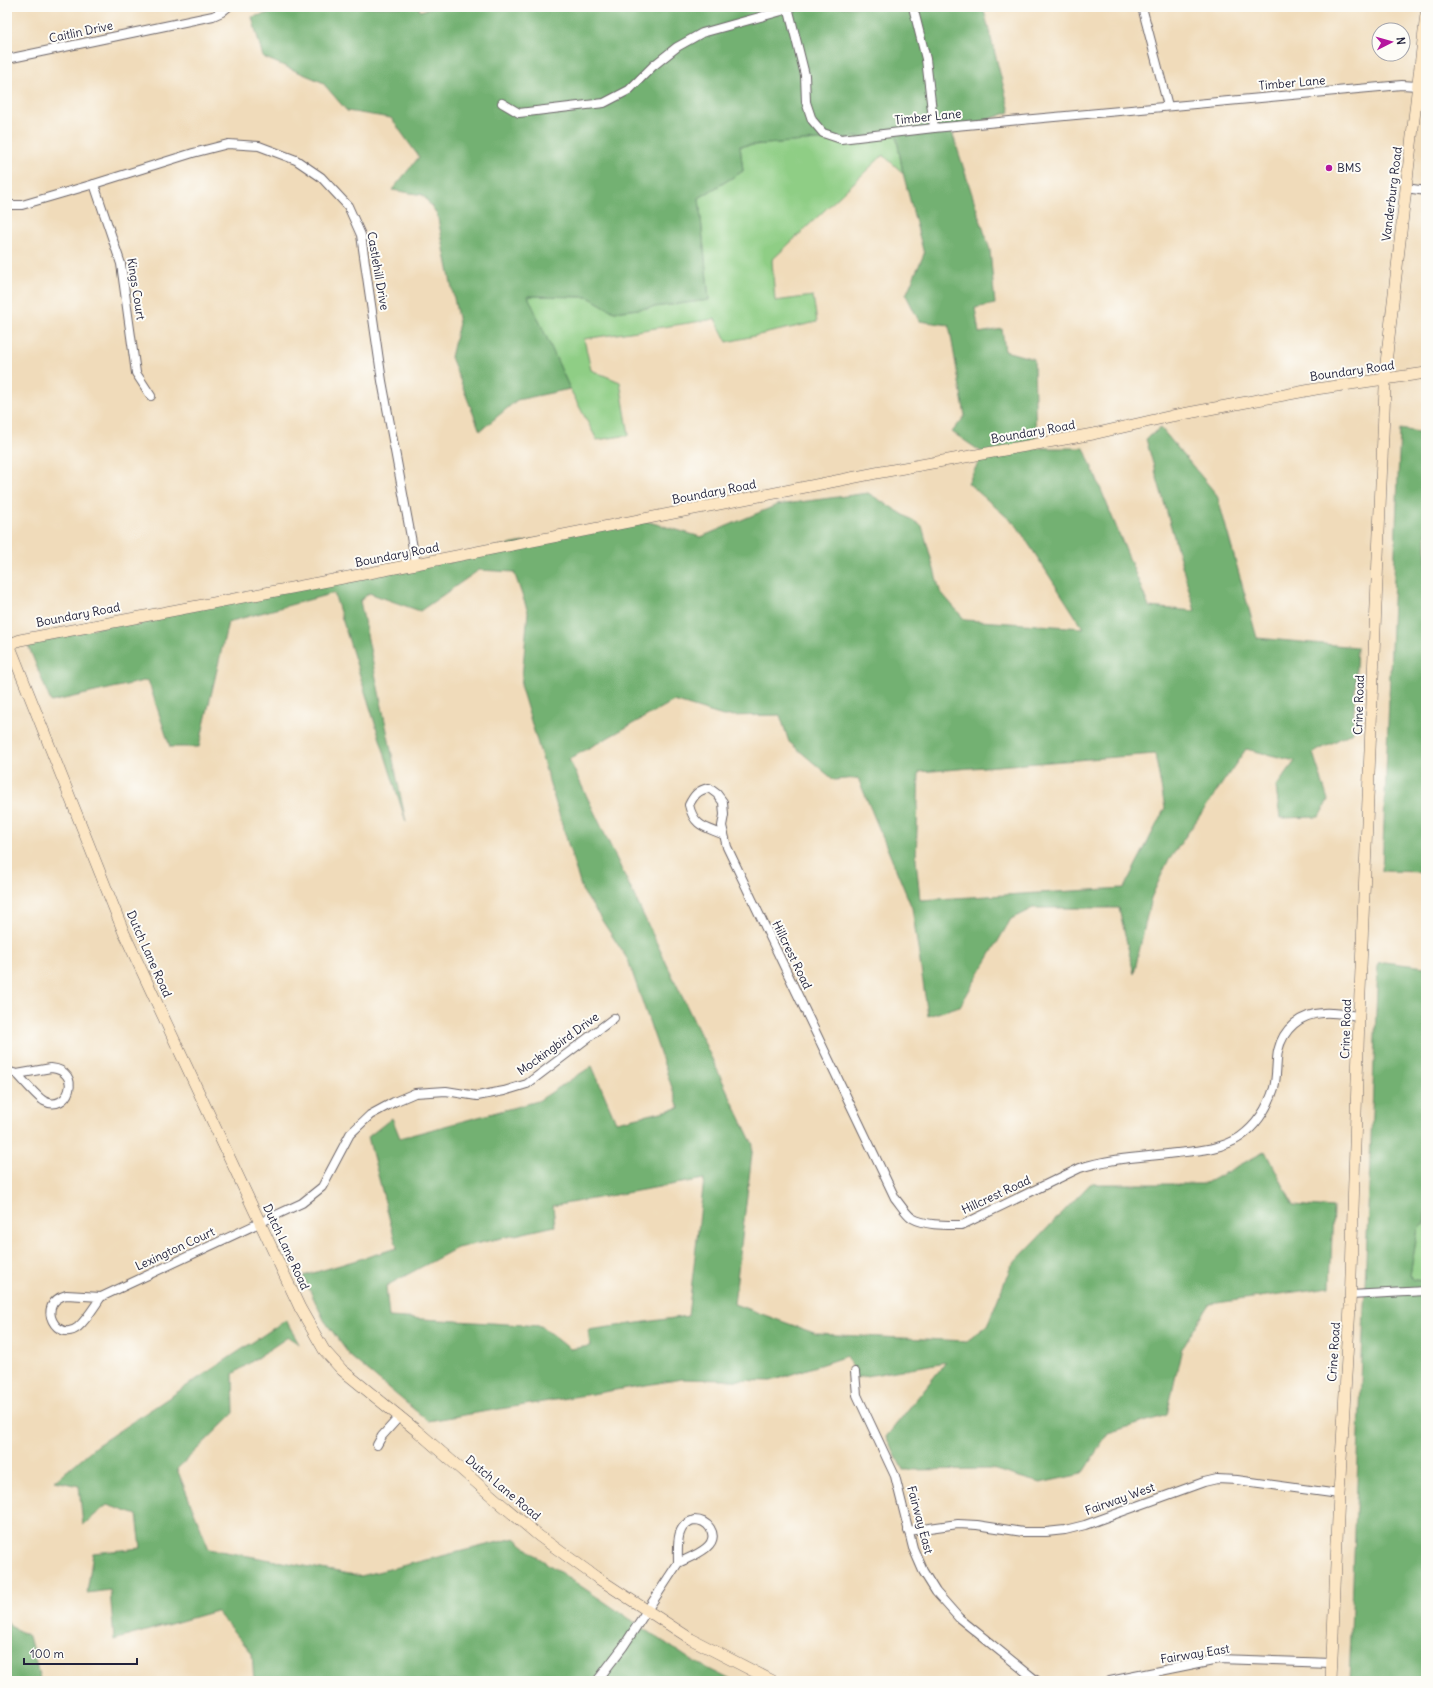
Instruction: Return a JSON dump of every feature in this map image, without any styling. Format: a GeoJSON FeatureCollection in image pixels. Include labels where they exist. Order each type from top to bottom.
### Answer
{"type":"FeatureCollection","features":[{"type":"Feature","properties":{"kind":"street","name":"Caitlin Drive"},"geometry":{"type":"LineString","coordinates":[[7,59],[213,16],[222,12],[228,7]]}},
{"type":"Feature","properties":{"kind":"street"},"geometry":{"type":"LineString","coordinates":[[913,7],[926,58],[934,128]]}},
{"type":"Feature","properties":{"kind":"street"},"geometry":{"type":"LineString","coordinates":[[1142,7],[1168,106]]}},
{"type":"Feature","properties":{"kind":"street"},"geometry":{"type":"LineString","coordinates":[[502,102],[519,113],[604,102],[630,90],[665,56],[677,47],[702,33],[789,8]]}},
{"type":"Feature","properties":{"kind":"street","name":"Timber Lane"},"geometry":{"type":"LineString","coordinates":[[789,8],[805,75],[806,102],[812,120],[823,133],[841,139],[934,128],[1168,106],[1402,85],[1417,86]]}},
{"type":"Feature","properties":{"kind":"street","name":"Vanderburg Road"},"geometry":{"type":"LineString","coordinates":[[1385,378],[1388,335],[1426,14]]}},
{"type":"Feature","properties":{"kind":"street","name":"Castlehill Drive"},"geometry":{"type":"LineString","coordinates":[[7,205],[22,205],[193,153],[228,144],[259,146],[296,160],[321,177],[348,206],[361,235],[382,381],[416,564]]}},
{"type":"Feature","properties":{"kind":"street","name":"Kings Court"},"geometry":{"type":"LineString","coordinates":[[94,184],[121,264],[136,373],[151,396]]}},
{"type":"Feature","properties":{"kind":"street"},"geometry":{"type":"LineString","coordinates":[[1406,188],[1426,191]]}},
{"type":"Feature","properties":{"kind":"street","name":"Boundary Road"},"geometry":{"type":"LineString","coordinates":[[8,644],[20,640],[416,564],[869,474],[1093,434],[1172,416],[1316,389],[1426,373]]}},
{"type":"Feature","properties":{"kind":"street","name":"Crine Road"},"geometry":{"type":"LineString","coordinates":[[1332,1681],[1339,1494],[1350,1295],[1359,1016],[1385,378]]}},
{"type":"Feature","properties":{"kind":"street","name":"Dutch Lane Road"},"geometry":{"type":"LineString","coordinates":[[8,644],[124,932],[300,1308],[324,1350],[342,1370],[400,1416],[539,1536],[596,1577],[705,1647],[773,1681]]}},
{"type":"Feature","properties":{"kind":"street","name":"Hillcrest Road"},"geometry":{"type":"LineString","coordinates":[[724,835],[702,827],[691,815],[689,805],[694,795],[701,790],[709,788],[718,794],[723,802],[724,815],[722,826],[727,847],[895,1198],[912,1218],[928,1223],[962,1225],[1080,1168],[1097,1163],[1197,1151],[1217,1147],[1240,1137],[1265,1111],[1274,1086],[1278,1050],[1287,1031],[1295,1022],[1305,1016],[1323,1013],[1359,1016]]}},
{"type":"Feature","properties":{"kind":"street","name":"Mockingbird Drive"},"geometry":{"type":"LineString","coordinates":[[260,1223],[302,1202],[322,1187],[350,1134],[370,1115],[415,1093],[446,1091],[477,1096],[504,1091],[527,1084],[614,1018]]}},
{"type":"Feature","properties":{"kind":"street"},"geometry":{"type":"LineString","coordinates":[[7,1071],[18,1074],[51,1068],[58,1069],[65,1073],[68,1077],[70,1089],[64,1100],[48,1103],[41,1099],[18,1074]]}},
{"type":"Feature","properties":{"kind":"street","name":"Lexington Court"},"geometry":{"type":"LineString","coordinates":[[100,1298],[260,1223]]}},
{"type":"Feature","properties":{"kind":"street"},"geometry":{"type":"LineString","coordinates":[[1350,1295],[1426,1291]]}},
{"type":"Feature","properties":{"kind":"street"},"geometry":{"type":"LineString","coordinates":[[66,1295],[100,1298],[74,1330],[62,1329],[52,1322],[50,1312],[51,1306],[61,1297],[66,1295]]}},
{"type":"Feature","properties":{"kind":"street","name":"Fairway East"},"geometry":{"type":"LineString","coordinates":[[855,1372],[857,1395],[895,1476],[913,1548],[923,1571],[936,1592],[950,1609],[969,1627],[1037,1681]]}},
{"type":"Feature","properties":{"kind":"street"},"geometry":{"type":"LineString","coordinates":[[377,1445],[382,1436],[400,1416]]}},
{"type":"Feature","properties":{"kind":"street","name":"Fairway West"},"geometry":{"type":"LineString","coordinates":[[908,1531],[958,1524],[977,1525],[1023,1532],[1065,1530],[1085,1525],[1204,1482],[1217,1479],[1238,1480],[1339,1494]]}},
{"type":"Feature","properties":{"kind":"street"},"geometry":{"type":"LineString","coordinates":[[597,1681],[609,1667],[678,1563],[681,1528],[686,1522],[694,1520],[704,1522],[709,1527],[712,1535],[709,1546],[678,1563]]}},
{"type":"Feature","properties":{"kind":"street","name":"Fairway East"},"geometry":{"type":"LineString","coordinates":[[1110,1681],[1219,1659],[1332,1663]]}},
{"type":"Feature","properties":{"kind":"green space"},"geometry":{"type":"Polygon","coordinates":[[[295,7],[419,7],[420,11],[433,7],[983,7],[1010,112],[952,132],[990,250],[995,304],[975,308],[979,333],[1002,329],[1005,351],[1034,359],[1036,448],[1084,448],[1149,607],[1195,611],[1146,439],[1161,428],[1217,495],[1257,638],[1357,647],[1353,732],[1313,753],[1328,800],[1319,817],[1280,818],[1276,787],[1295,761],[1246,749],[1167,863],[1151,898],[1134,974],[1119,908],[1033,908],[1011,919],[960,1006],[928,1016],[912,908],[858,778],[834,780],[789,742],[780,715],[723,716],[674,701],[569,759],[753,1145],[734,1304],[817,1334],[967,1341],[987,1326],[1011,1266],[1090,1184],[1204,1184],[1266,1151],[1293,1205],[1333,1208],[1330,1287],[1210,1304],[1182,1348],[1167,1415],[1108,1433],[1082,1474],[1040,1483],[992,1469],[903,1470],[886,1437],[946,1362],[856,1378],[847,1356],[771,1381],[682,1379],[428,1421],[351,1357],[324,1320],[303,1276],[397,1248],[368,1137],[392,1118],[400,1138],[538,1101],[592,1066],[616,1122],[679,1108],[628,960],[582,890],[521,688],[528,612],[514,572],[479,570],[420,611],[369,593],[360,601],[406,822],[334,593],[228,622],[199,747],[170,747],[148,680],[51,702],[28,645],[120,622],[639,519],[701,537],[777,505],[868,493],[922,526],[940,591],[965,620],[1083,628],[1017,526],[968,483],[983,453],[952,432],[965,416],[949,325],[919,321],[906,295],[924,254],[903,173],[896,134],[740,146],[743,171],[699,198],[709,300],[614,312],[588,297],[528,296],[570,389],[517,400],[480,431],[451,357],[459,323],[437,214],[423,195],[392,190],[419,157],[391,118],[347,111],[322,82],[263,57],[252,17],[295,7]],[[1155,754],[919,772],[916,859],[920,900],[1124,888],[1165,808],[1155,754]],[[704,1179],[553,1206],[555,1226],[457,1248],[386,1286],[389,1317],[541,1326],[570,1349],[590,1346],[588,1330],[688,1316],[704,1179]]]}},
{"type":"Feature","properties":{"kind":"green space"},"geometry":{"type":"Polygon","coordinates":[[[896,134],[903,173],[883,155],[772,260],[775,301],[813,296],[817,322],[727,342],[715,319],[584,339],[591,370],[620,382],[629,435],[597,440],[570,389],[527,296],[588,297],[615,312],[709,300],[699,198],[743,171],[740,146],[896,134]]]}},
{"type":"Feature","properties":{"kind":"green space"},"geometry":{"type":"Polygon","coordinates":[[[1400,429],[1426,433],[1426,872],[1382,871],[1400,429]]]}},
{"type":"Feature","properties":{"kind":"green space"},"geometry":{"type":"Polygon","coordinates":[[[1384,962],[1425,967],[1426,969],[1426,1220],[1418,1229],[1410,1275],[1415,1280],[1426,1281],[1426,1681],[1349,1681],[1378,963],[1384,962]]]}},
{"type":"Feature","properties":{"kind":"green space"},"geometry":{"type":"Polygon","coordinates":[[[1426,1220],[1426,1281],[1415,1280],[1410,1275],[1418,1229],[1426,1220]]]}},
{"type":"Feature","properties":{"kind":"green space"},"geometry":{"type":"Polygon","coordinates":[[[286,1320],[299,1344],[288,1337],[233,1374],[234,1413],[177,1469],[209,1549],[361,1576],[515,1538],[536,1556],[691,1660],[733,1681],[254,1681],[252,1653],[216,1611],[114,1640],[110,1590],[87,1593],[93,1553],[141,1548],[137,1515],[107,1505],[83,1525],[79,1486],[55,1481],[96,1446],[286,1320]]]}},
{"type":"Feature","properties":{"kind":"green space"},"geometry":{"type":"Polygon","coordinates":[[[7,1620],[10,1626],[29,1636],[40,1679],[37,1681],[7,1681],[7,1620]]]}},
{"type":"Feature","properties":{"kind":"place","name":"BMS"},"geometry":{"type":"Point","coordinates":[1329,168]}}]}
